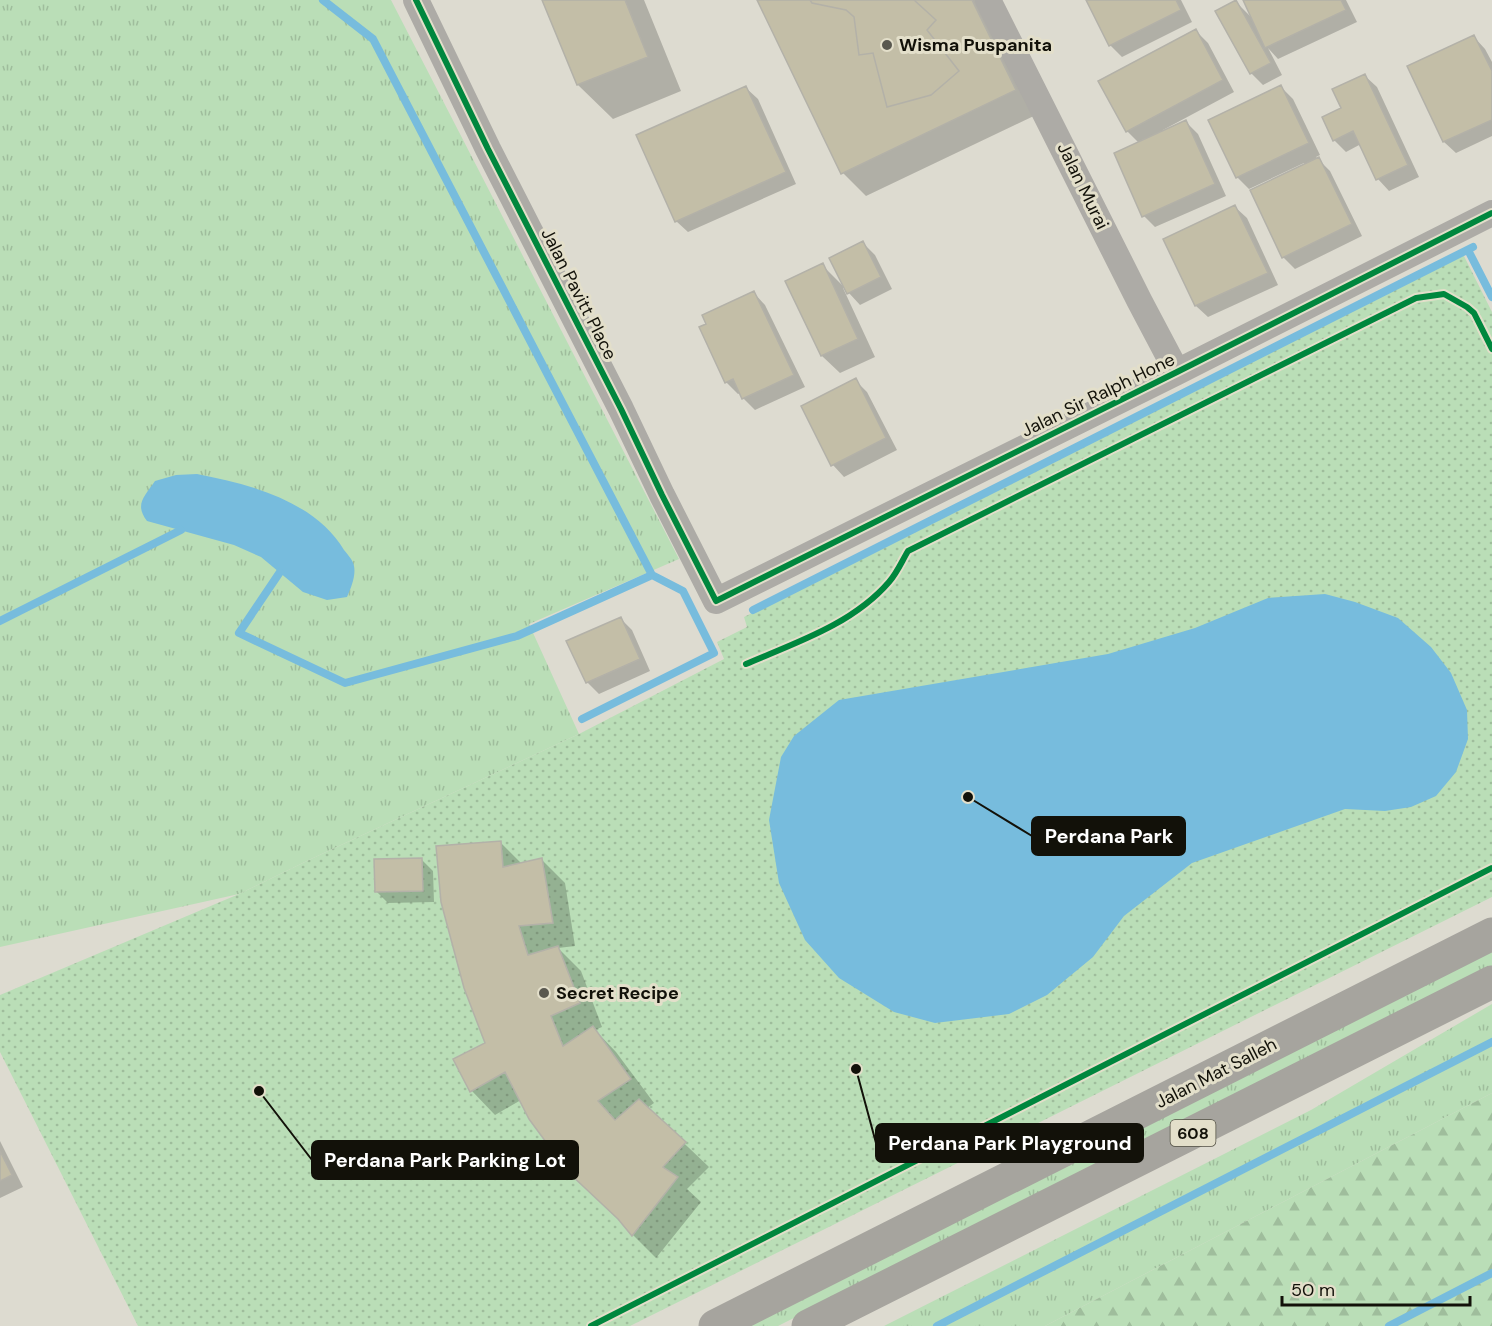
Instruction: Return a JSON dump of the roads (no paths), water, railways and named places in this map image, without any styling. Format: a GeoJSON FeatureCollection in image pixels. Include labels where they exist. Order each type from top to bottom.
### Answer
{"type":"FeatureCollection","features":[{"type":"Feature","properties":{"kind":"main road","name":"Jalan Mat Salleh"},"geometry":{"type":"LineString","coordinates":[[715,1326],[1492,934]]}},
{"type":"Feature","properties":{"kind":"main road","name":"608"},"geometry":{"type":"LineString","coordinates":[[821,1322],[1492,982]]}},
{"type":"Feature","properties":{"kind":"street","name":"Jalan Pavitt Place"},"geometry":{"type":"LineString","coordinates":[[416,0],[488,149],[716,601]]}},
{"type":"Feature","properties":{"kind":"street","name":"Jalan Murai"},"geometry":{"type":"LineString","coordinates":[[988,0],[1135,293],[1178,372]]}},
{"type":"Feature","properties":{"kind":"street","name":"Jalan Sir Ralph Hone"},"geometry":{"type":"LineString","coordinates":[[716,601],[1492,213]]}},
{"type":"Feature","properties":{"kind":"water"},"geometry":{"type":"Polygon","coordinates":[[[197,474],[238,483],[279,497],[316,519],[331,533],[353,564],[354,578],[347,597],[327,600],[303,592],[261,557],[234,545],[147,521],[141,510],[142,500],[155,481],[176,475],[197,474]]]}},
{"type":"Feature","properties":{"kind":"water"},"geometry":{"type":"Polygon","coordinates":[[[1325,594],[1398,618],[1431,647],[1451,673],[1467,710],[1468,739],[1456,772],[1436,796],[1411,807],[1385,811],[1345,809],[1192,863],[1124,916],[1093,957],[1047,995],[1009,1014],[935,1023],[894,1012],[839,978],[805,940],[779,883],[769,820],[781,757],[794,736],[839,700],[1108,654],[1195,628],[1268,598],[1325,594]]]}},
{"type":"Feature","properties":{"kind":"waterway"},"geometry":{"type":"LineString","coordinates":[[323,0],[373,39],[652,575],[683,591],[714,653],[582,719]]}},
{"type":"Feature","properties":{"kind":"waterway"},"geometry":{"type":"LineString","coordinates":[[753,610],[1473,247]]}},
{"type":"Feature","properties":{"kind":"waterway"},"geometry":{"type":"LineString","coordinates":[[1468,250],[1492,297]]}},
{"type":"Feature","properties":{"kind":"waterway"},"geometry":{"type":"LineString","coordinates":[[0,621],[181,530]]}},
{"type":"Feature","properties":{"kind":"waterway"},"geometry":{"type":"LineString","coordinates":[[280,572],[239,633],[345,683],[517,636],[652,575]]}},
{"type":"Feature","properties":{"kind":"waterway"},"geometry":{"type":"LineString","coordinates":[[937,1326],[1492,1042]]}},
{"type":"Feature","properties":{"kind":"waterway"},"geometry":{"type":"LineString","coordinates":[[1389,1326],[1492,1273]]}},
{"type":"Feature","properties":{"kind":"place","name":"Wisma Puspanita"},"geometry":{"type":"Point","coordinates":[887,45]}},
{"type":"Feature","properties":{"kind":"place","name":"Perdana Park"},"geometry":{"type":"Point","coordinates":[968,797]}},
{"type":"Feature","properties":{"kind":"place","name":"Secret Recipe"},"geometry":{"type":"Point","coordinates":[544,993]}},
{"type":"Feature","properties":{"kind":"place","name":"Perdana Park Playground"},"geometry":{"type":"Point","coordinates":[856,1069]}},
{"type":"Feature","properties":{"kind":"place","name":"Perdana Park Parking Lot"},"geometry":{"type":"Point","coordinates":[259,1091]}}]}
